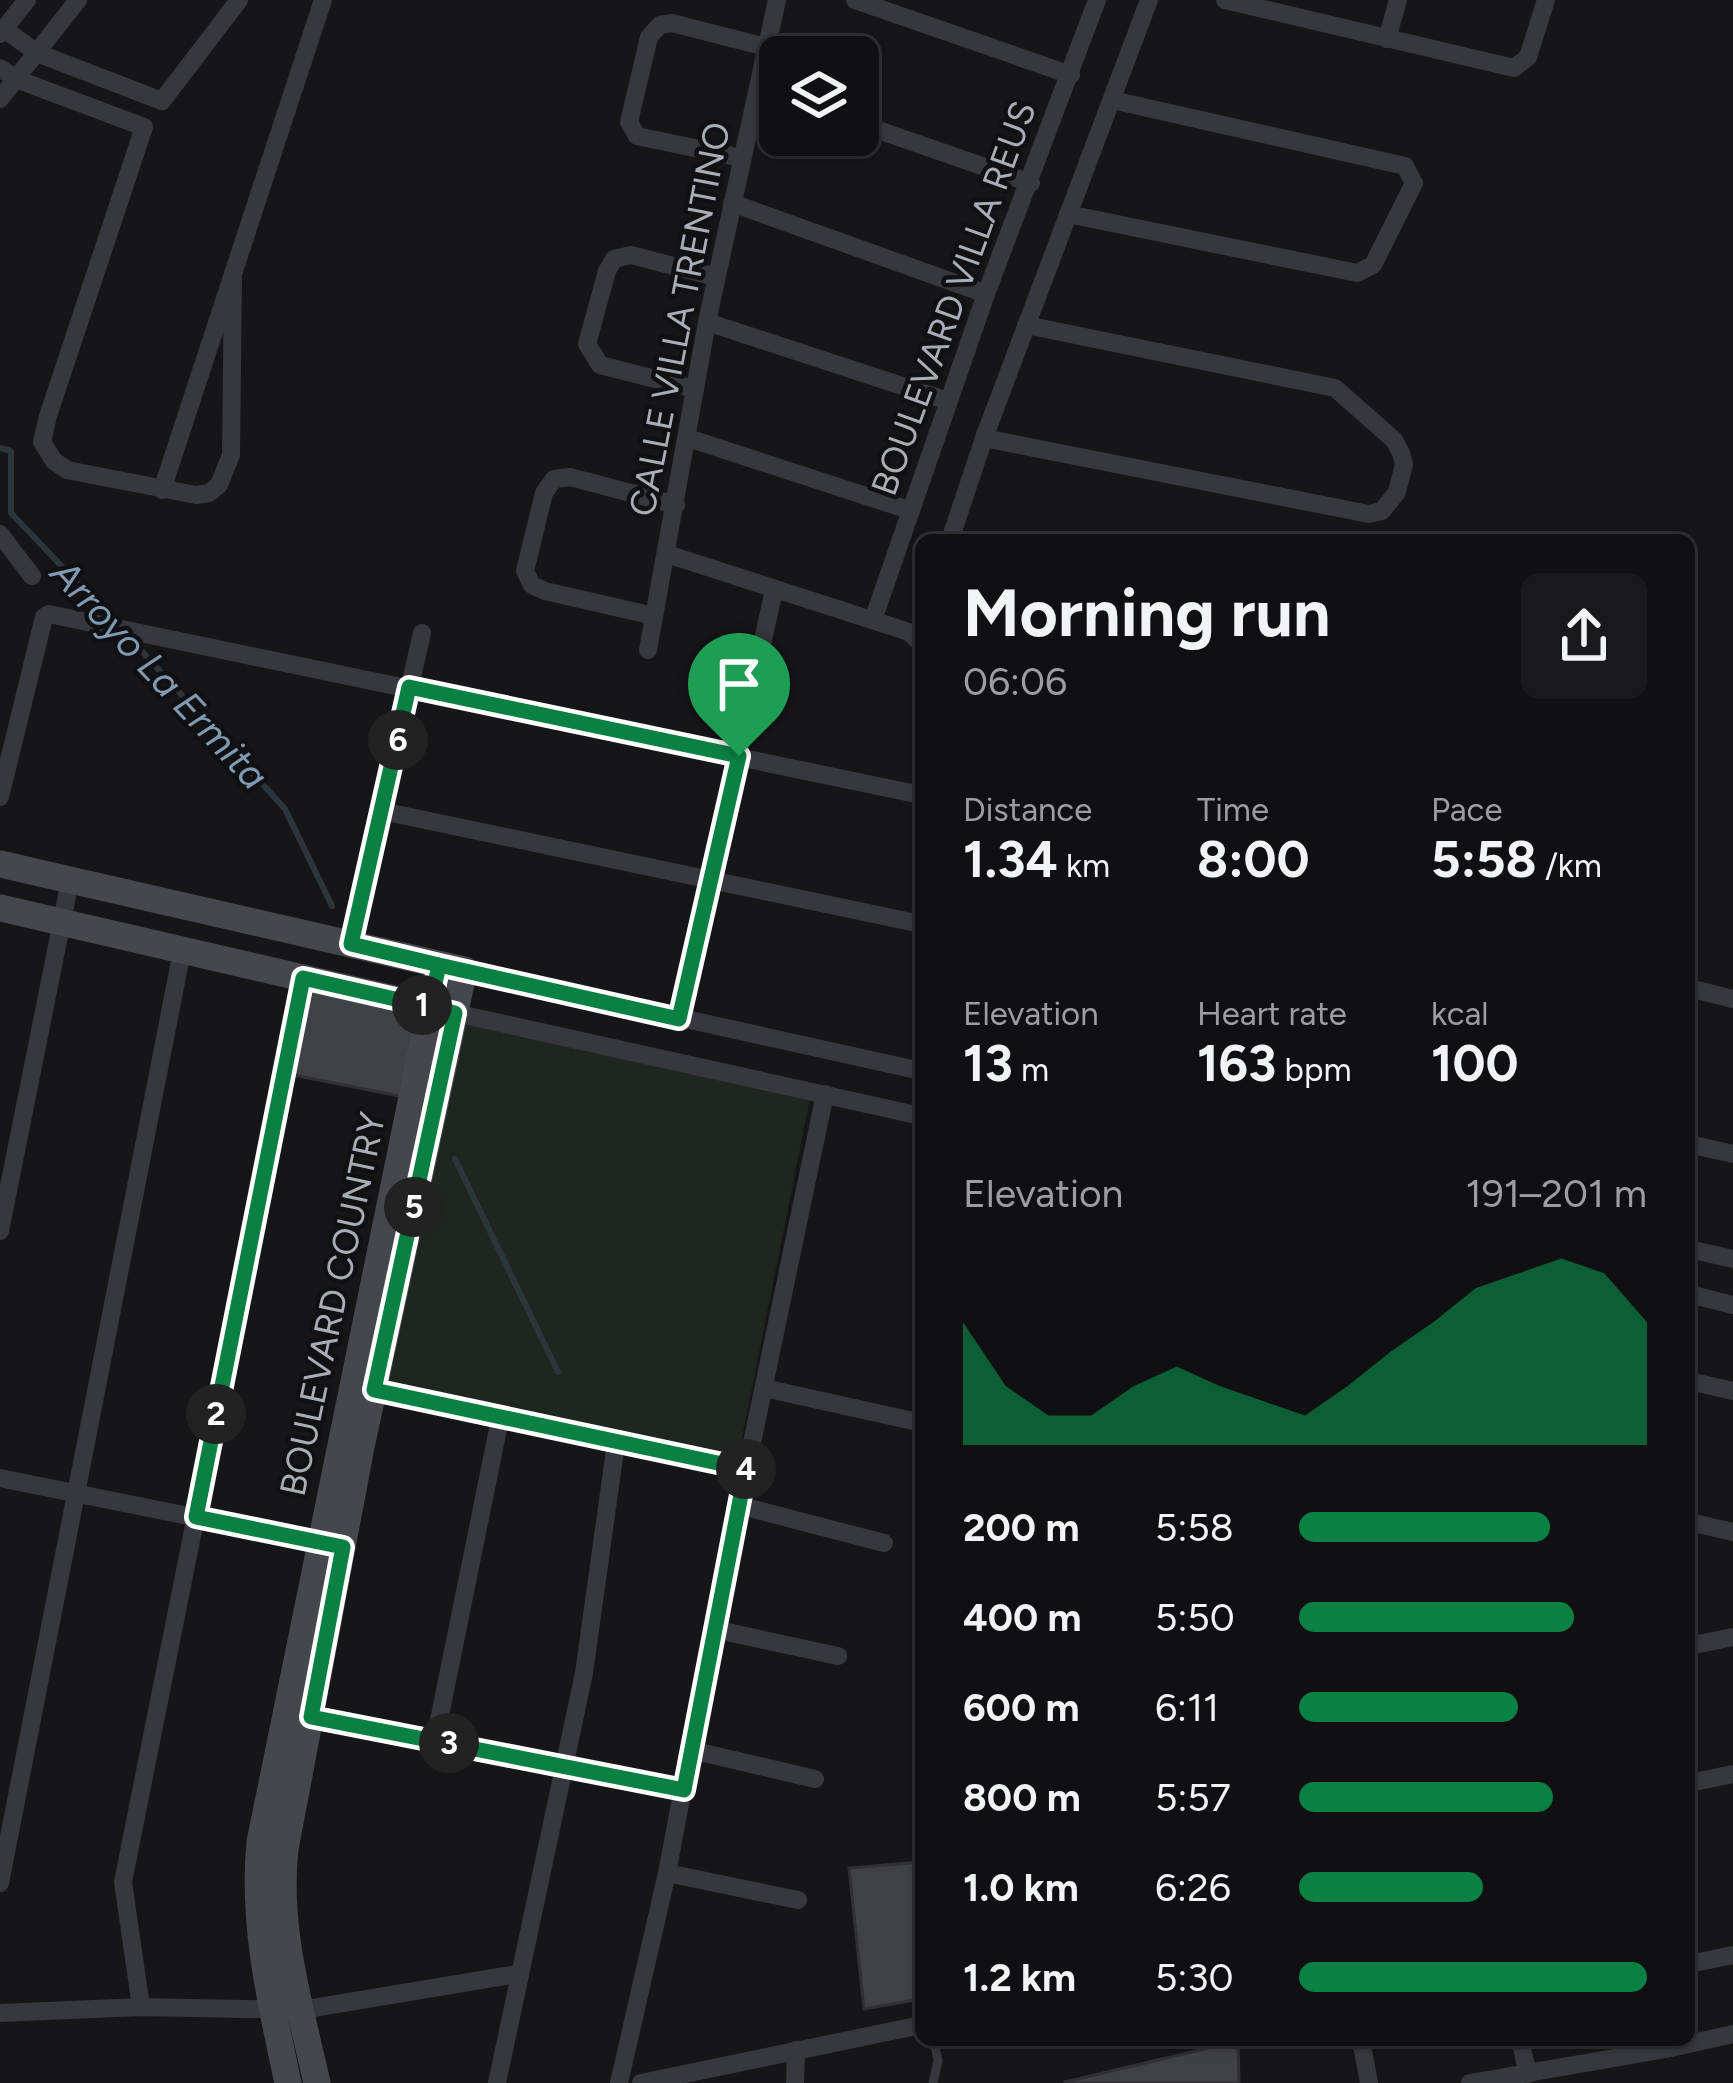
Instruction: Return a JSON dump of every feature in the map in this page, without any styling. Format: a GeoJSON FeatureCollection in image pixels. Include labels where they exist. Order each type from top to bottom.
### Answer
{"type":"FeatureCollection","features":[{"type":"Feature","properties":{"kind":"street"},"geometry":{"type":"LineString","coordinates":[[27,0],[2,32],[37,53],[162,101],[239,0]]}},
{"type":"Feature","properties":{"kind":"street"},"geometry":{"type":"LineString","coordinates":[[0,99],[8,74],[37,53],[78,0]]}},
{"type":"Feature","properties":{"kind":"street"},"geometry":{"type":"LineString","coordinates":[[162,490],[323,0]]}},
{"type":"Feature","properties":{"kind":"street","name":"CALLE VILLA TRENTINO"},"geometry":{"type":"LineString","coordinates":[[769,36],[777,0]]}},
{"type":"Feature","properties":{"kind":"street"},"geometry":{"type":"LineString","coordinates":[[855,0],[1071,75]]}},
{"type":"Feature","properties":{"kind":"street","name":"BOULEVARD VILLA REUS"},"geometry":{"type":"LineString","coordinates":[[873,620],[986,294],[1096,0]]}},
{"type":"Feature","properties":{"kind":"street"},"geometry":{"type":"LineString","coordinates":[[952,534],[1149,0]]}},
{"type":"Feature","properties":{"kind":"street"},"geometry":{"type":"LineString","coordinates":[[1225,0],[1514,68],[1528,57],[1546,0]]}},
{"type":"Feature","properties":{"kind":"street"},"geometry":{"type":"LineString","coordinates":[[1387,39],[1398,0]]}},
{"type":"Feature","properties":{"kind":"street"},"geometry":{"type":"LineString","coordinates":[[742,158],[637,136],[629,122],[649,37],[660,25],[672,23],[759,45]]}},
{"type":"Feature","properties":{"kind":"street"},"geometry":{"type":"LineString","coordinates":[[8,74],[144,127],[42,442],[54,460],[67,470],[162,490],[209,493],[226,474],[231,455],[233,276]]}},
{"type":"Feature","properties":{"kind":"street","name":"CALLE VILLA TRENTINO"},"geometry":{"type":"LineString","coordinates":[[648,650],[707,322],[759,84]]}},
{"type":"Feature","properties":{"kind":"street"},"geometry":{"type":"LineString","coordinates":[[1068,214],[1357,273],[1373,265],[1414,183],[1405,166],[1112,100]]}},
{"type":"Feature","properties":{"kind":"street"},"geometry":{"type":"LineString","coordinates":[[879,130],[1031,183]]}},
{"type":"Feature","properties":{"kind":"street"},"geometry":{"type":"LineString","coordinates":[[732,203],[986,294]]}},
{"type":"Feature","properties":{"kind":"street"},"geometry":{"type":"LineString","coordinates":[[695,389],[600,365],[587,344],[614,260],[631,255],[716,277]]}},
{"type":"Feature","properties":{"kind":"street"},"geometry":{"type":"LineString","coordinates":[[707,322],[948,401]]}},
{"type":"Feature","properties":{"kind":"street"},"geometry":{"type":"LineString","coordinates":[[984,438],[1369,514],[1382,511],[1397,492],[1404,464],[1394,440],[1335,388],[1026,325]]}},
{"type":"Feature","properties":{"kind":"street"},"geometry":{"type":"LineString","coordinates":[[688,438],[909,511]]}},
{"type":"Feature","properties":{"kind":"street"},"geometry":{"type":"LineString","coordinates":[[655,616],[545,592],[532,585],[525,571],[544,493],[554,478],[570,477],[676,505]]}},
{"type":"Feature","properties":{"kind":"street"},"geometry":{"type":"LineString","coordinates":[[0,534],[32,576]]}},
{"type":"Feature","properties":{"kind":"street"},"geometry":{"type":"LineString","coordinates":[[667,554],[915,637]]}},
{"type":"Feature","properties":{"kind":"street"},"geometry":{"type":"LineString","coordinates":[[679,1019],[774,590]]}},
{"type":"Feature","properties":{"kind":"street"},"geometry":{"type":"LineString","coordinates":[[0,797],[44,616],[59,614],[915,793]]}},
{"type":"Feature","properties":{"kind":"street"},"geometry":{"type":"LineString","coordinates":[[351,944],[422,633]]}},
{"type":"Feature","properties":{"kind":"street"},"geometry":{"type":"LineString","coordinates":[[382,811],[915,923]]}},
{"type":"Feature","properties":{"kind":"street"},"geometry":{"type":"LineString","coordinates":[[0,864],[915,1071]]}},
{"type":"Feature","properties":{"kind":"street"},"geometry":{"type":"LineString","coordinates":[[0,1231],[70,881]]}},
{"type":"Feature","properties":{"kind":"street"},"geometry":{"type":"LineString","coordinates":[[0,908],[915,1115]]}},
{"type":"Feature","properties":{"kind":"street"},"geometry":{"type":"LineString","coordinates":[[0,1883],[182,951]]}},
{"type":"Feature","properties":{"kind":"street","name":"BOULEVARD COUNTRY"},"geometry":{"type":"LineString","coordinates":[[288,2083],[261,1945],[258,1862],[331,1545],[452,968]]}},
{"type":"Feature","properties":{"kind":"street"},"geometry":{"type":"LineString","coordinates":[[141,2007],[123,1882],[303,978]]}},
{"type":"Feature","properties":{"kind":"street"},"geometry":{"type":"LineString","coordinates":[[1695,990],[1733,999]]}},
{"type":"Feature","properties":{"kind":"street","name":"BOULEVARD COUNTRY"},"geometry":{"type":"LineString","coordinates":[[317,2083],[280,1886],[311,1717],[331,1545],[374,1390],[443,1010]]}},
{"type":"Feature","properties":{"kind":"street"},"geometry":{"type":"LineString","coordinates":[[619,2083],[667,1873],[825,1094]]}},
{"type":"Feature","properties":{"kind":"street"},"geometry":{"type":"LineString","coordinates":[[1695,1145],[1733,1154]]}},
{"type":"Feature","properties":{"kind":"street"},"geometry":{"type":"LineString","coordinates":[[1695,1250],[1733,1259]]}},
{"type":"Feature","properties":{"kind":"street"},"geometry":{"type":"LineString","coordinates":[[1695,1296],[1733,1305]]}},
{"type":"Feature","properties":{"kind":"street"},"geometry":{"type":"LineString","coordinates":[[1695,1382],[1733,1391]]}},
{"type":"Feature","properties":{"kind":"street"},"geometry":{"type":"LineString","coordinates":[[764,1388],[914,1421]]}},
{"type":"Feature","properties":{"kind":"street"},"geometry":{"type":"LineString","coordinates":[[374,1390],[746,1469]]}},
{"type":"Feature","properties":{"kind":"street"},"geometry":{"type":"LineString","coordinates":[[434,1740],[500,1419]]}},
{"type":"Feature","properties":{"kind":"street"},"geometry":{"type":"LineString","coordinates":[[497,2083],[584,1673],[616,1443]]}},
{"type":"Feature","properties":{"kind":"street"},"geometry":{"type":"LineString","coordinates":[[0,1478],[331,1545]]}},
{"type":"Feature","properties":{"kind":"street"},"geometry":{"type":"LineString","coordinates":[[739,1505],[884,1543]]}},
{"type":"Feature","properties":{"kind":"street"},"geometry":{"type":"LineString","coordinates":[[1695,1523],[1733,1532]]}},
{"type":"Feature","properties":{"kind":"street"},"geometry":{"type":"LineString","coordinates":[[713,1629],[838,1656]]}},
{"type":"Feature","properties":{"kind":"street"},"geometry":{"type":"LineString","coordinates":[[1695,1645],[1733,1637]]}},
{"type":"Feature","properties":{"kind":"street"},"geometry":{"type":"LineString","coordinates":[[311,1717],[684,1790]]}},
{"type":"Feature","properties":{"kind":"street"},"geometry":{"type":"LineString","coordinates":[[691,1750],[815,1779]]}},
{"type":"Feature","properties":{"kind":"street"},"geometry":{"type":"LineString","coordinates":[[1695,1782],[1733,1774]]}},
{"type":"Feature","properties":{"kind":"street"},"geometry":{"type":"LineString","coordinates":[[667,1873],[798,1900]]}},
{"type":"Feature","properties":{"kind":"street"},"geometry":{"type":"LineString","coordinates":[[1695,1963],[1733,1955]]}},
{"type":"Feature","properties":{"kind":"street"},"geometry":{"type":"LineString","coordinates":[[0,2013],[141,2007],[301,2010],[517,1974]]}},
{"type":"Feature","properties":{"kind":"street"},"geometry":{"type":"LineString","coordinates":[[641,2083],[915,2026]]}},
{"type":"Feature","properties":{"kind":"street"},"geometry":{"type":"LineString","coordinates":[[1695,2040],[1733,2034]]}},
{"type":"Feature","properties":{"kind":"street"},"geometry":{"type":"LineString","coordinates":[[1362,2046],[1369,2083]]}},
{"type":"Feature","properties":{"kind":"street"},"geometry":{"type":"LineString","coordinates":[[1521,2046],[1528,2074]]}},
{"type":"Feature","properties":{"kind":"street"},"geometry":{"type":"LineString","coordinates":[[1470,2083],[1656,2046]]}},
{"type":"Feature","properties":{"kind":"street"},"geometry":{"type":"LineString","coordinates":[[795,2083],[796,2050]]}},
{"type":"Feature","properties":{"kind":"lane"},"geometry":{"type":"LineString","coordinates":[[934,2083],[935,2046]]}},
{"type":"Feature","properties":{"kind":"shaded area"},"geometry":{"type":"Polygon","coordinates":[[[460,1022],[810,1099],[738,1458],[382,1383],[460,1022]]]}},
{"type":"Feature","properties":{"kind":"building"},"geometry":{"type":"Polygon","coordinates":[[[305,983],[420,1009],[404,1097],[288,1074],[305,983]]]}},
{"type":"Feature","properties":{"kind":"building"},"geometry":{"type":"Polygon","coordinates":[[[915,1862],[915,2000],[864,2009],[849,1868],[915,1862]]]}},
{"type":"Feature","properties":{"kind":"building"},"geometry":{"type":"Polygon","coordinates":[[[1217,2046],[1238,2046],[1239,2083],[1065,2082],[1217,2046]]]}},
{"type":"Feature","properties":{"kind":"waterway","name":"Arroyo La Ermita"},"geometry":{"type":"LineString","coordinates":[[0,448],[11,451],[11,513],[113,620]]}},
{"type":"Feature","properties":{"kind":"waterway","name":"Arroyo La Ermita"},"geometry":{"type":"LineString","coordinates":[[130,638],[285,809],[332,906]]}},
{"type":"Feature","properties":{"kind":"waterway","name":"Arroyo La Ermita"},"geometry":{"type":"LineString","coordinates":[[455,1159],[558,1372]]}},
{"type":"Feature","properties":{"kind":"route"},"geometry":{"type":"LineString","coordinates":[[739,756],[409,687],[351,944],[439,965],[430,1007],[455,1013],[374,1390],[746,1469],[684,1790],[311,1717],[343,1547],[196,1517],[303,978],[430,1007],[439,965],[679,1019],[739,756]]}}]}
